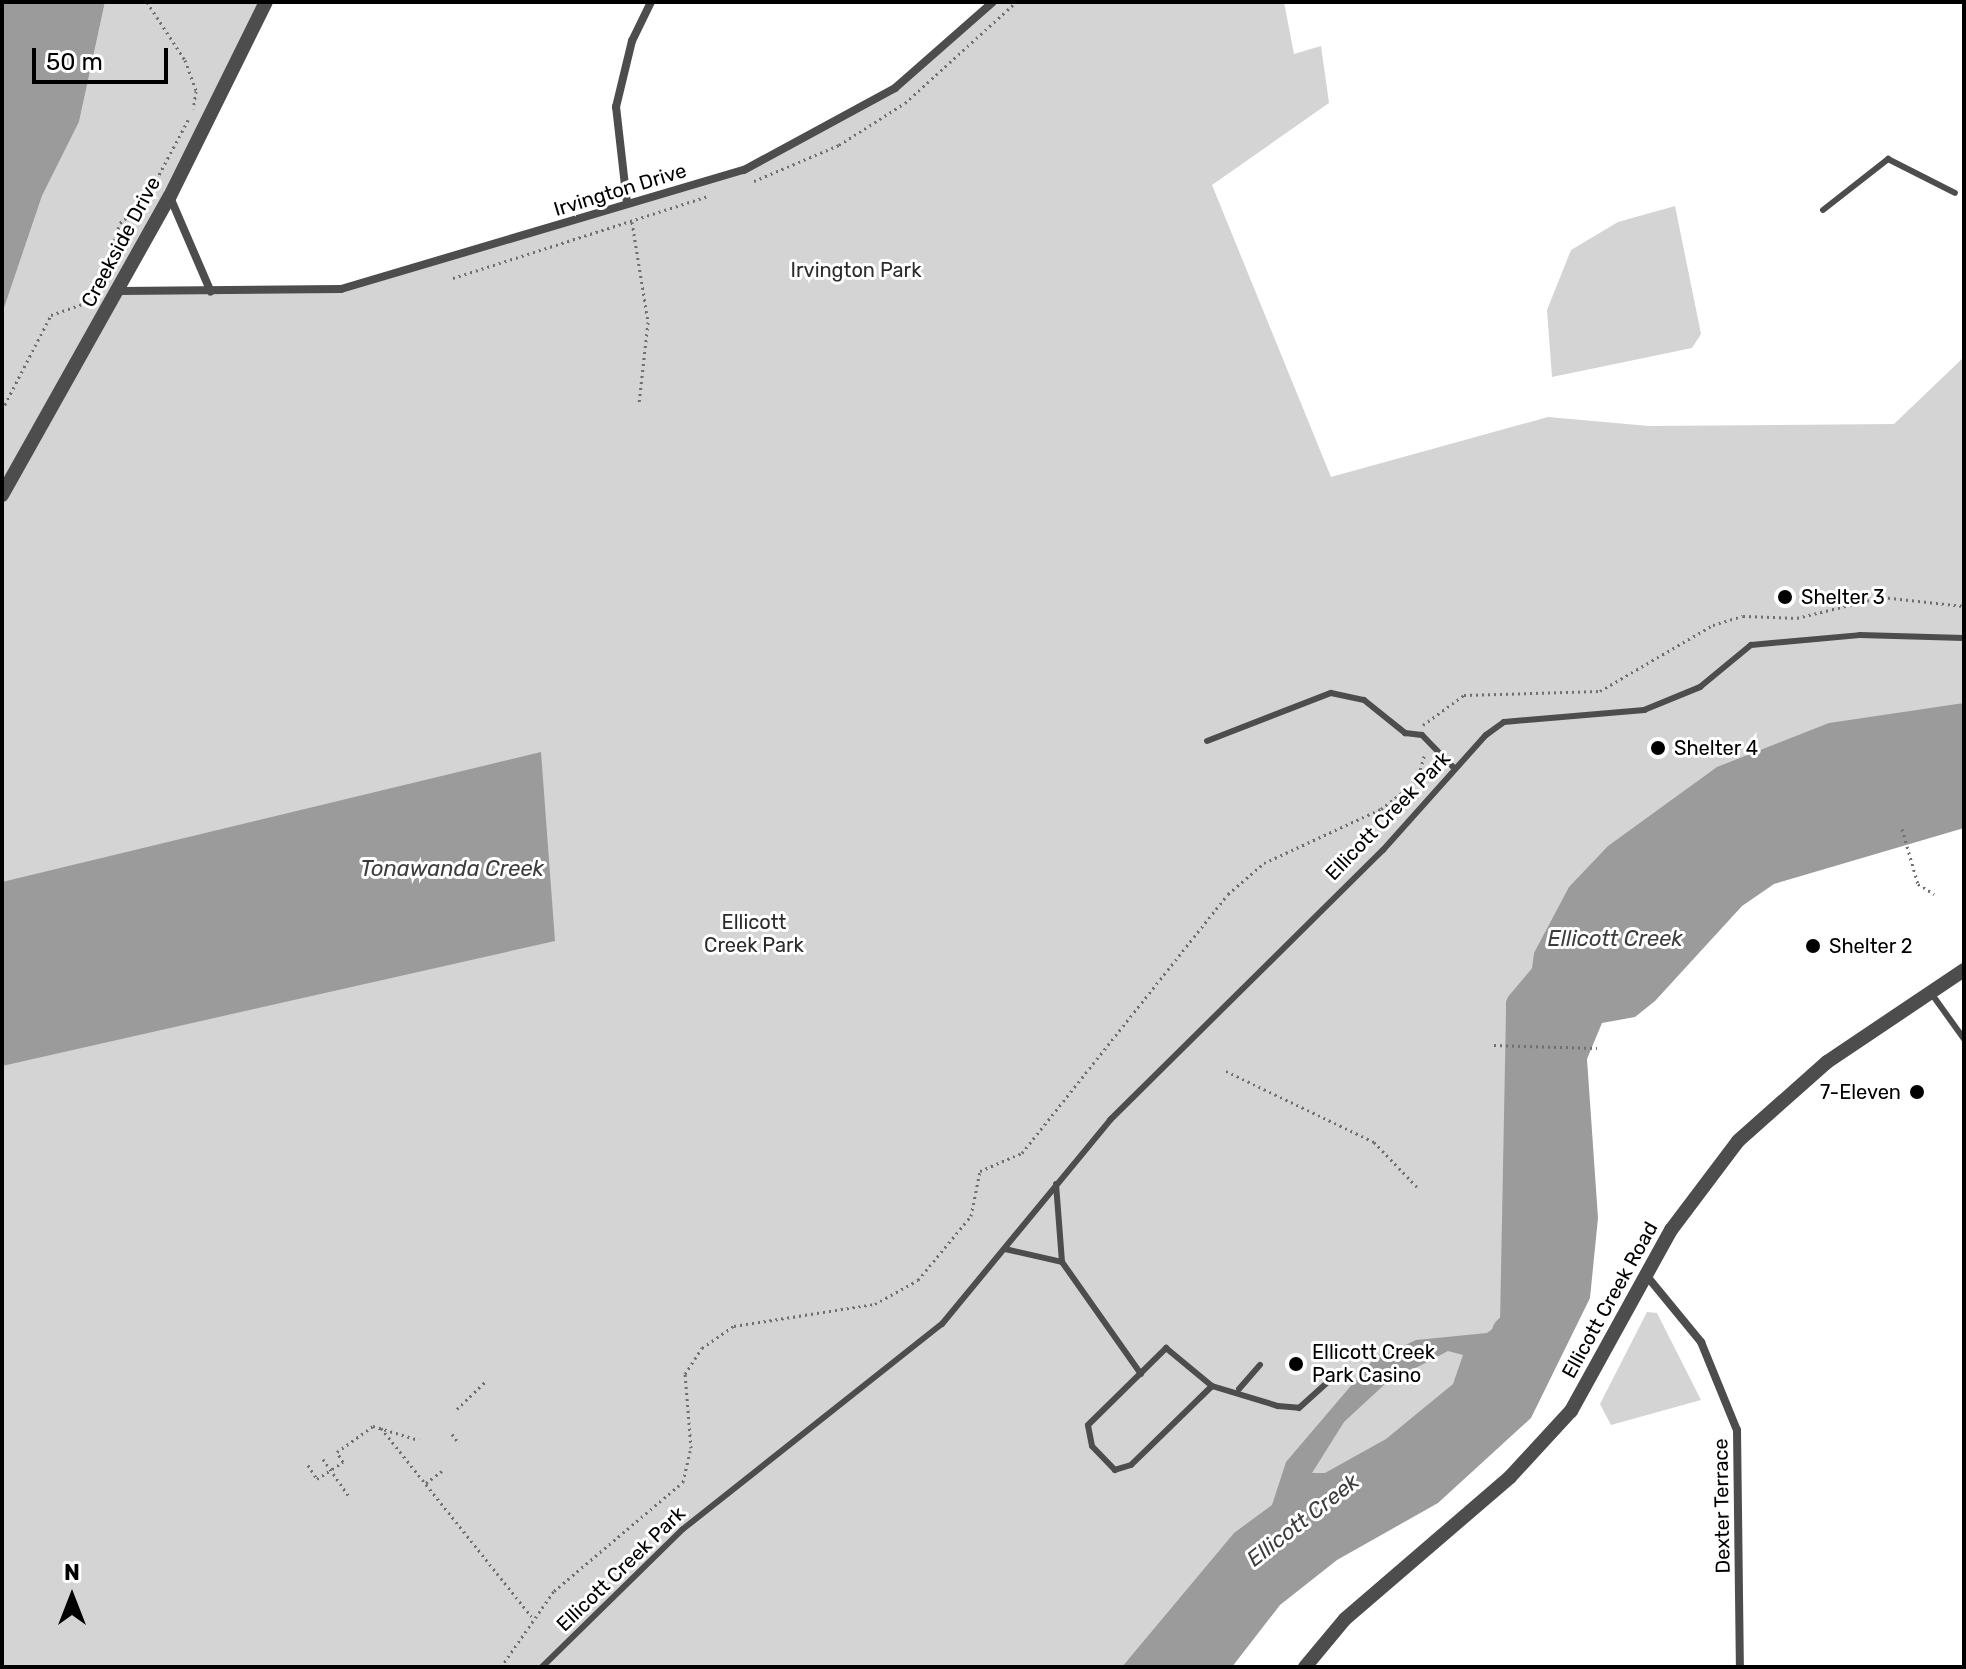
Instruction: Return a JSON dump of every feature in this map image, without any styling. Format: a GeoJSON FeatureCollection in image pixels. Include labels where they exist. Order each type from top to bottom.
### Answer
{"type":"FeatureCollection","features":[{"type":"Feature","properties":{"kind":"street","name":"Creekside Drive"},"geometry":{"type":"LineString","coordinates":[[2,495],[120,291],[266,2]]}},
{"type":"Feature","properties":{"kind":"street"},"geometry":{"type":"LineString","coordinates":[[627,203],[616,107],[632,41],[651,2]]}},
{"type":"Feature","properties":{"kind":"street","name":"Irvington Drive"},"geometry":{"type":"LineString","coordinates":[[120,291],[341,289],[744,170],[821,133],[895,88],[993,2]]}},
{"type":"Feature","properties":{"kind":"street"},"geometry":{"type":"LineString","coordinates":[[170,196],[211,292]]}},
{"type":"Feature","properties":{"kind":"street","name":"Ellicott Creek Road"},"geometry":{"type":"LineString","coordinates":[[1305,1667],[1345,1619],[1510,1477],[1571,1411],[1646,1275],[1709,1174],[1767,1110],[1930,991],[1964,970]]}},
{"type":"Feature","properties":{"kind":"street","name":"Dexter Terrace"},"geometry":{"type":"LineString","coordinates":[[1646,1275],[1701,1342],[1737,1430],[1740,1667]]}},
{"type":"Feature","properties":{"kind":"lane"},"geometry":{"type":"LineString","coordinates":[[1823,210],[1888,159],[1955,193]]}},
{"type":"Feature","properties":{"kind":"lane","name":"Ellicott Creek Park"},"geometry":{"type":"LineString","coordinates":[[542,1667],[683,1529],[942,1324],[1056,1184],[1197,1027],[1383,850],[1455,769],[1504,722],[1644,710],[1700,687],[1751,645],[1860,635],[1964,638]]}},
{"type":"Feature","properties":{"kind":"lane"},"geometry":{"type":"LineString","coordinates":[[1207,741],[1331,693],[1364,700],[1405,733],[1422,735],[1455,769]]}},
{"type":"Feature","properties":{"kind":"lane"},"geometry":{"type":"LineString","coordinates":[[1930,991],[1964,1039]]}},
{"type":"Feature","properties":{"kind":"lane"},"geometry":{"type":"LineString","coordinates":[[1056,1184],[1062,1262],[1141,1374]]}},
{"type":"Feature","properties":{"kind":"lane"},"geometry":{"type":"LineString","coordinates":[[1005,1249],[1062,1262]]}},
{"type":"Feature","properties":{"kind":"lane"},"geometry":{"type":"LineString","coordinates":[[1212,1386],[1131,1465],[1115,1470],[1092,1446],[1088,1425],[1166,1348],[1212,1386],[1239,1389],[1299,1408],[1327,1383]]}},
{"type":"Feature","properties":{"kind":"lane"},"geometry":{"type":"LineString","coordinates":[[1239,1389],[1260,1365]]}},
{"type":"Feature","properties":{"kind":"path"},"geometry":{"type":"LineString","coordinates":[[2,410],[51,315],[95,300],[120,223],[145,201],[193,110],[196,91],[185,60],[147,2]]}},
{"type":"Feature","properties":{"kind":"path"},"geometry":{"type":"LineString","coordinates":[[627,203],[648,322],[639,404]]}},
{"type":"Feature","properties":{"kind":"path"},"geometry":{"type":"LineString","coordinates":[[501,1667],[531,1616],[594,1552],[663,1506],[683,1482],[691,1448],[685,1374],[702,1348],[734,1326],[875,1304],[930,1270],[971,1216],[980,1171],[1022,1153],[1228,894],[1264,863],[1381,809],[1417,781],[1424,720],[1464,695],[1600,691],[1713,625],[1743,616],[1797,618],[1882,597],[1964,606]]}},
{"type":"Feature","properties":{"kind":"path"},"geometry":{"type":"LineString","coordinates":[[1902,829],[1918,884],[1934,894]]}},
{"type":"Feature","properties":{"kind":"path"},"geometry":{"type":"LineString","coordinates":[[1494,1045],[1597,1048]]}},
{"type":"Feature","properties":{"kind":"path"},"geometry":{"type":"LineString","coordinates":[[1226,1071],[1374,1142],[1417,1187]]}},
{"type":"Feature","properties":{"kind":"path"},"geometry":{"type":"LineString","coordinates":[[457,1409],[485,1382]]}},
{"type":"Feature","properties":{"kind":"path"},"geometry":{"type":"LineString","coordinates":[[308,1465],[317,1479],[343,1462],[336,1450],[373,1426],[419,1440]]}},
{"type":"Feature","properties":{"kind":"path"},"geometry":{"type":"LineString","coordinates":[[381,1428],[531,1616]]}},
{"type":"Feature","properties":{"kind":"path"},"geometry":{"type":"LineString","coordinates":[[452,1434],[458,1442]]}},
{"type":"Feature","properties":{"kind":"path"},"geometry":{"type":"LineString","coordinates":[[323,1459],[348,1495]]}},
{"type":"Feature","properties":{"kind":"path"},"geometry":{"type":"LineString","coordinates":[[426,1484],[442,1471]]}},
{"type":"Feature","properties":{"kind":"green space","name":"Ellicott Creek Park"},"geometry":{"type":"Polygon","coordinates":[[[105,2],[268,2],[120,290],[341,289],[744,170],[895,88],[993,2],[1284,2],[1294,54],[1321,46],[1329,103],[1212,185],[1331,477],[1548,417],[1649,426],[1894,424],[1964,357],[1964,772],[1672,827],[1522,1005],[1516,1324],[1336,1499],[1123,1667],[2,1667],[2,314],[42,196],[79,122],[105,2]]]}},
{"type":"Feature","properties":{"kind":"green space"},"geometry":{"type":"Polygon","coordinates":[[[1675,206],[1701,334],[1692,348],[1552,377],[1547,310],[1571,250],[1618,222],[1675,206]]]}},
{"type":"Feature","properties":{"kind":"green space"},"geometry":{"type":"Polygon","coordinates":[[[1647,1312],[1657,1313],[1701,1400],[1611,1425],[1600,1404],[1647,1312]]]}},
{"type":"Feature","properties":{"kind":"water"},"geometry":{"type":"Polygon","coordinates":[[[2,2],[105,2],[79,122],[42,196],[2,314],[2,2]]]}},
{"type":"Feature","properties":{"kind":"water","name":"Ellicott Creek"},"geometry":{"type":"Polygon","coordinates":[[[1964,703],[1964,828],[1774,884],[1742,906],[1655,1001],[1635,1017],[1602,1023],[1587,1059],[1598,1218],[1590,1298],[1531,1418],[1438,1503],[1337,1560],[1280,1605],[1232,1667],[1122,1667],[1234,1533],[1272,1505],[1286,1462],[1372,1361],[1416,1340],[1487,1333],[1499,1324],[1530,1250],[1527,1186],[1516,1171],[1515,1103],[1534,953],[1569,887],[1608,846],[1717,767],[1829,723],[1964,703]],[[1448,1351],[1385,1384],[1344,1422],[1312,1473],[1325,1473],[1386,1439],[1453,1384],[1463,1355],[1448,1351]]]}},
{"type":"Feature","properties":{"kind":"water","name":"Tonawanda Creek"},"geometry":{"type":"Polygon","coordinates":[[[541,752],[555,941],[2,1066],[2,882],[541,752]]]}},
{"type":"Feature","properties":{"kind":"waterway","name":"Ellicott Creek"},"geometry":{"type":"LineString","coordinates":[[1508,1332],[1516,1324],[1522,1005],[1555,966]]}},
{"type":"Feature","properties":{"kind":"place","name":"Shelter 3"},"geometry":{"type":"Point","coordinates":[1785,597]}},
{"type":"Feature","properties":{"kind":"place","name":"Shelter 4"},"geometry":{"type":"Point","coordinates":[1658,748]}},
{"type":"Feature","properties":{"kind":"place","name":"Shelter 2"},"geometry":{"type":"Point","coordinates":[1813,946]}},
{"type":"Feature","properties":{"kind":"place","name":"7-Eleven"},"geometry":{"type":"Point","coordinates":[1917,1092]}},
{"type":"Feature","properties":{"kind":"place","name":"Ellicott Creek Park Casino"},"geometry":{"type":"Point","coordinates":[1296,1364]}},
{"type":"Feature","properties":{"kind":"park label","name":"Irvington Park"},"geometry":{"type":"Point","coordinates":[856,270]}}]}
